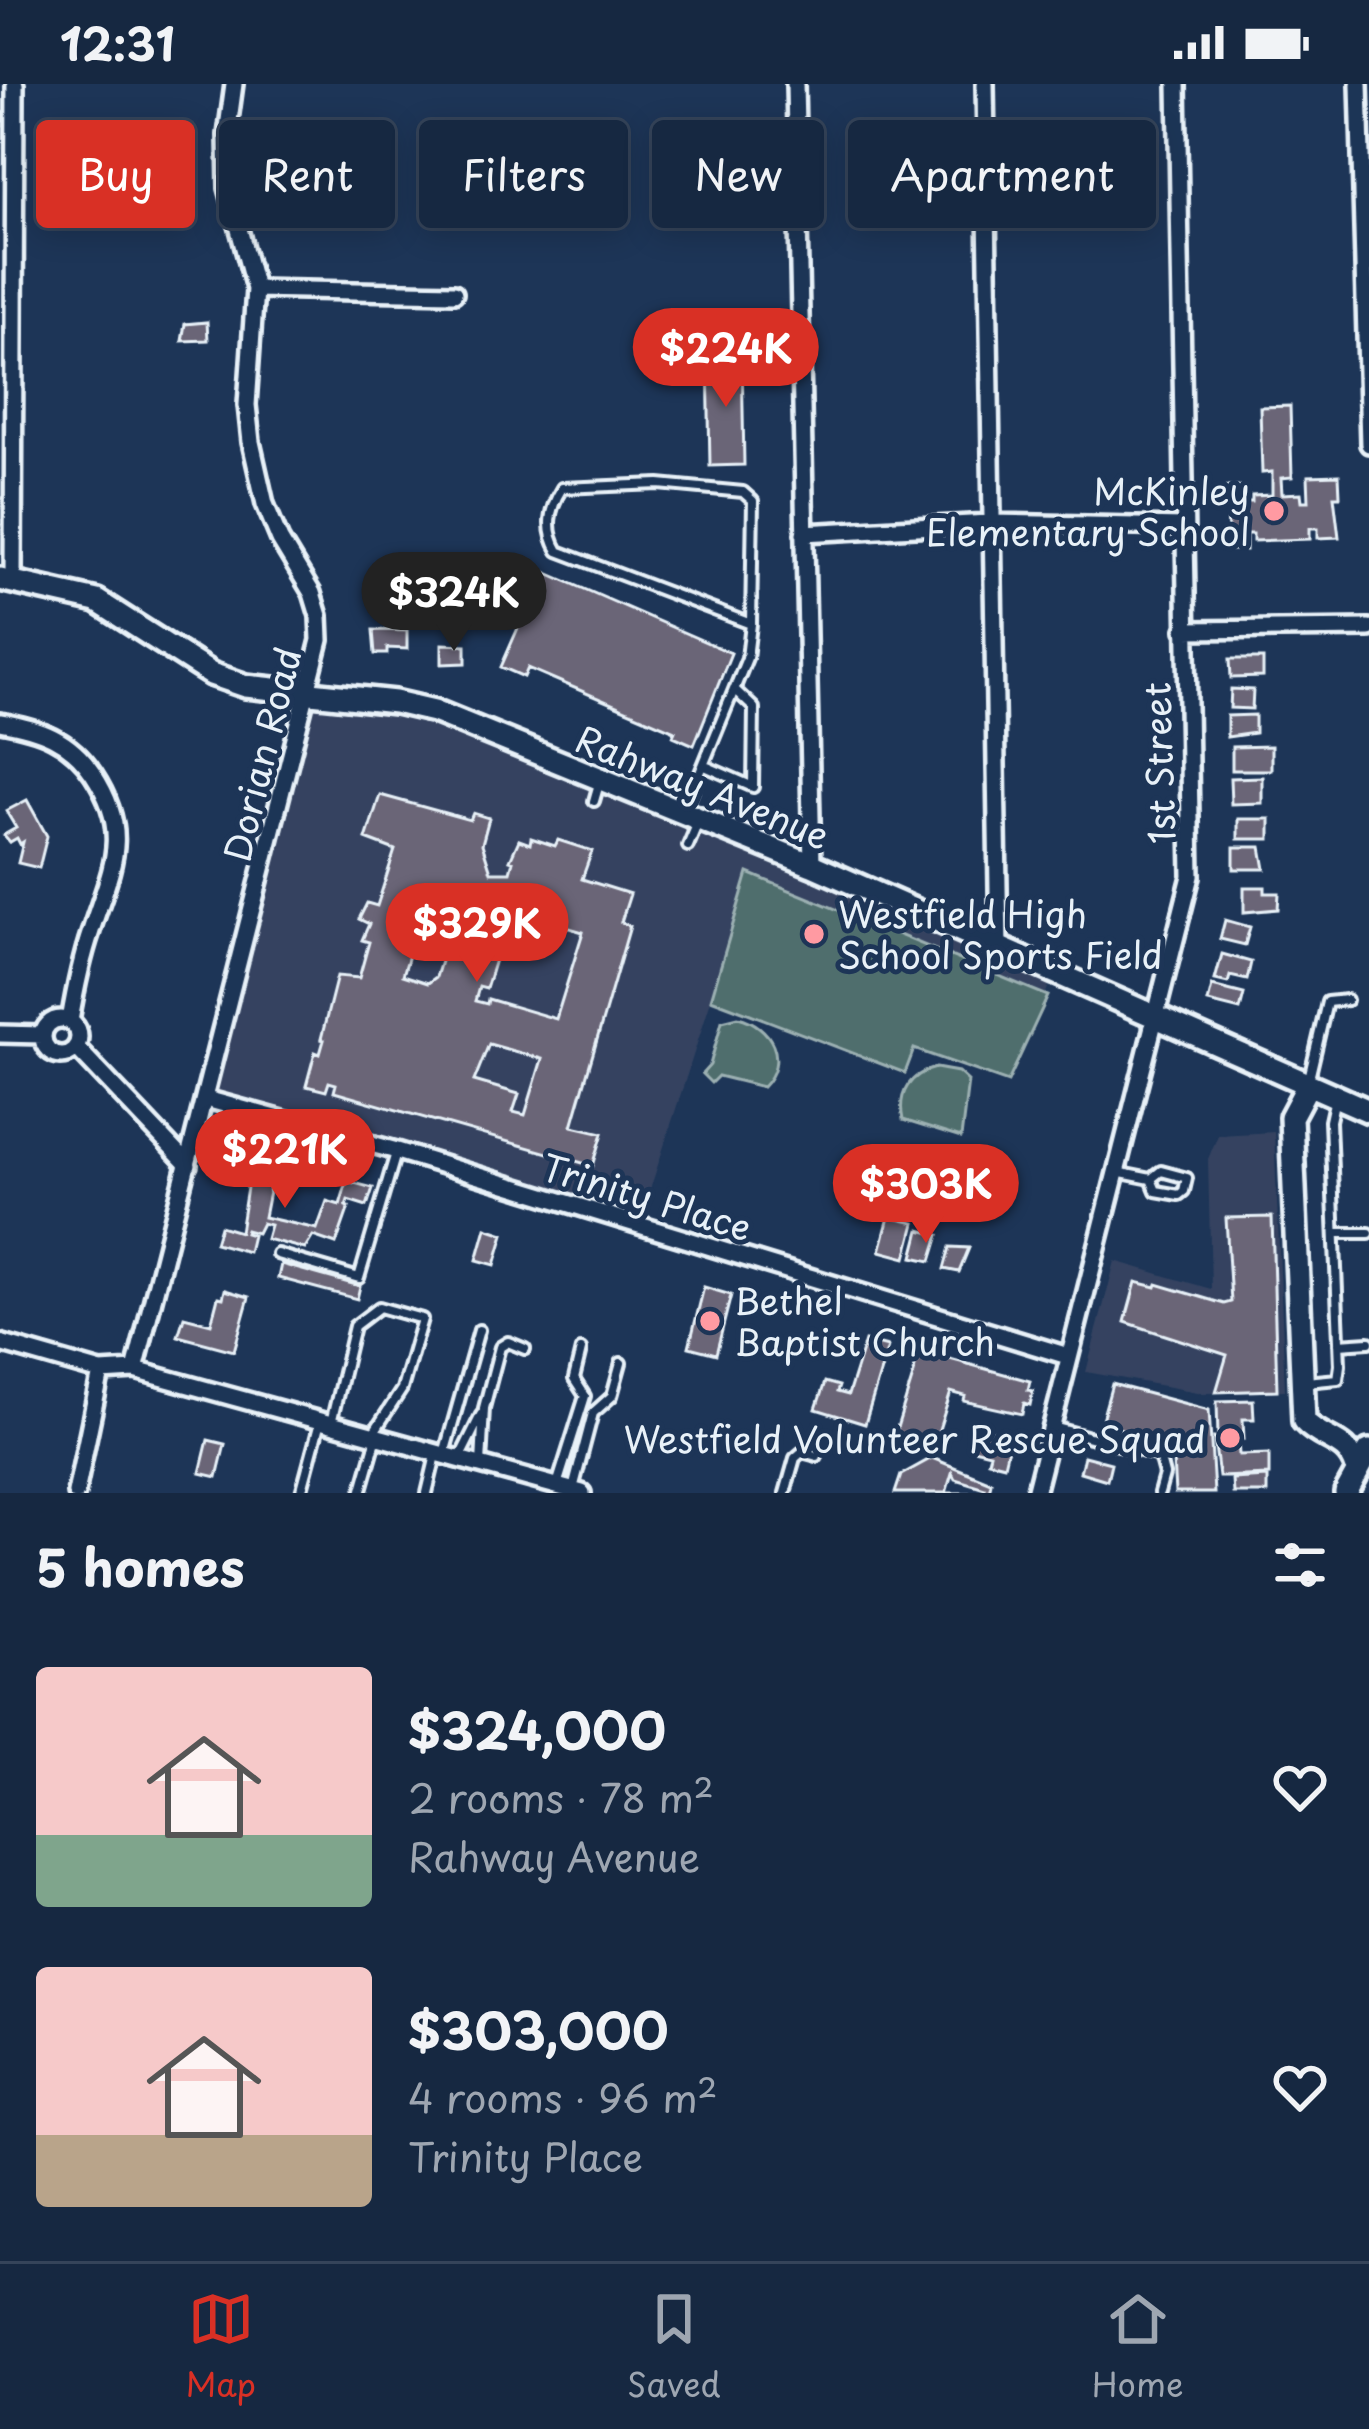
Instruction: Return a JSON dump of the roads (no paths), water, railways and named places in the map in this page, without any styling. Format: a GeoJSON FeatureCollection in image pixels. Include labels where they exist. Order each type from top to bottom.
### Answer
{"type":"FeatureCollection","features":[{"type":"Feature","properties":{"kind":"street"},"geometry":{"type":"LineString","coordinates":[[7,580],[8,289],[15,84]]}},
{"type":"Feature","properties":{"kind":"street","name":"Dorian Road"},"geometry":{"type":"LineString","coordinates":[[135,1370],[320,640],[320,616],[312,593],[265,504],[251,442],[247,405],[255,290],[228,188],[227,135],[234,84]]}},
{"type":"Feature","properties":{"kind":"street"},"geometry":{"type":"LineString","coordinates":[[794,84],[812,865]]}},
{"type":"Feature","properties":{"kind":"street"},"geometry":{"type":"LineString","coordinates":[[985,84],[999,950]]}},
{"type":"Feature","properties":{"kind":"street","name":"1st Street"},"geometry":{"type":"LineString","coordinates":[[1035,1493],[1191,876],[1177,84]]}},
{"type":"Feature","properties":{"kind":"street"},"geometry":{"type":"LineString","coordinates":[[1359,84],[1369,444]]}},
{"type":"Feature","properties":{"kind":"street"},"geometry":{"type":"LineString","coordinates":[[255,290],[454,293]]}},
{"type":"Feature","properties":{"kind":"street"},"geometry":{"type":"LineString","coordinates":[[804,533],[990,523],[1184,527]]}},
{"type":"Feature","properties":{"kind":"street","name":"Rahway Avenue"},"geometry":{"type":"LineString","coordinates":[[7,580],[97,601],[211,674],[247,686],[395,702],[434,711],[597,790],[691,816],[812,865],[1369,1111]]}},
{"type":"Feature","properties":{"kind":"street"},"geometry":{"type":"LineString","coordinates":[[1185,630],[1369,628]]}},
{"type":"Feature","properties":{"kind":"street"},"geometry":{"type":"LineString","coordinates":[[0,722],[62,740],[82,758],[114,811],[117,844],[111,879],[91,929],[70,1021]]}},
{"type":"Feature","properties":{"kind":"street"},"geometry":{"type":"LineString","coordinates":[[53,1021],[70,1021],[78,1030],[76,1047],[67,1054],[55,1054],[43,1035],[53,1021]]}},
{"type":"Feature","properties":{"kind":"street"},"geometry":{"type":"LineString","coordinates":[[0,1034],[43,1035]]}},
{"type":"Feature","properties":{"kind":"street"},"geometry":{"type":"LineString","coordinates":[[76,1047],[188,1165]]}},
{"type":"Feature","properties":{"kind":"street"},"geometry":{"type":"LineString","coordinates":[[1308,1084],[1291,1118],[1300,1382],[1304,1421],[1363,1459],[1346,1493]]}},
{"type":"Feature","properties":{"kind":"street","name":"Trinity Place"},"geometry":{"type":"LineString","coordinates":[[206,1099],[397,1151],[1068,1356]]}},
{"type":"Feature","properties":{"kind":"street"},"geometry":{"type":"LineString","coordinates":[[0,1343],[101,1372],[135,1370],[481,1466],[521,1485],[571,1491]]}},
{"type":"Feature","properties":{"kind":"street"},"geometry":{"type":"LineString","coordinates":[[76,1493],[101,1372]]}},
{"type":"Feature","properties":{"kind":"lane"},"geometry":{"type":"LineString","coordinates":[[688,846],[705,766],[747,658],[752,624],[753,501],[743,492],[658,484],[562,488],[551,506],[550,537],[558,551],[752,624]]}},
{"type":"Feature","properties":{"kind":"lane"},"geometry":{"type":"LineString","coordinates":[[705,766],[753,787],[754,708],[735,690]]}},
{"type":"Feature","properties":{"kind":"lane"},"geometry":{"type":"LineString","coordinates":[[1308,1084],[1327,1002],[1347,1000]]}},
{"type":"Feature","properties":{"kind":"lane"},"geometry":{"type":"LineString","coordinates":[[1300,1382],[1338,1379],[1330,1121],[1335,1097]]}},
{"type":"Feature","properties":{"kind":"lane"},"geometry":{"type":"LineString","coordinates":[[278,1254],[359,1278],[397,1151]]}},
{"type":"Feature","properties":{"kind":"lane"},"geometry":{"type":"LineString","coordinates":[[1115,1171],[1151,1179]]}},
{"type":"Feature","properties":{"kind":"lane"},"geometry":{"type":"LineString","coordinates":[[1161,1171],[1187,1178],[1179,1195],[1156,1191],[1151,1179],[1161,1171]]}},
{"type":"Feature","properties":{"kind":"lane"},"geometry":{"type":"LineString","coordinates":[[1335,1232],[1369,1233]]}},
{"type":"Feature","properties":{"kind":"lane"},"geometry":{"type":"LineString","coordinates":[[301,1493],[354,1327],[379,1307],[422,1319],[402,1389],[374,1436],[361,1493]]}},
{"type":"Feature","properties":{"kind":"lane"},"geometry":{"type":"LineString","coordinates":[[446,1456],[479,1330]]}},
{"type":"Feature","properties":{"kind":"lane"},"geometry":{"type":"LineString","coordinates":[[481,1466],[484,1408],[500,1347],[508,1342],[525,1349]]}},
{"type":"Feature","properties":{"kind":"lane"},"geometry":{"type":"LineString","coordinates":[[1339,1344],[1369,1342]]}},
{"type":"Feature","properties":{"kind":"lane"},"geometry":{"type":"LineString","coordinates":[[571,1491],[585,1396],[574,1379],[581,1351]]}},
{"type":"Feature","properties":{"kind":"lane"},"geometry":{"type":"LineString","coordinates":[[571,1491],[593,1413],[612,1396],[621,1364]]}},
{"type":"Feature","properties":{"kind":"lane"},"geometry":{"type":"LineString","coordinates":[[427,1493],[446,1456],[484,1408]]}},
{"type":"Feature","properties":{"kind":"lane"},"geometry":{"type":"LineString","coordinates":[[1053,1427],[1159,1456],[1164,1475],[1159,1493]]}},
{"type":"Feature","properties":{"kind":"lane"},"geometry":{"type":"LineString","coordinates":[[785,1493],[795,1458],[802,1452],[817,1456]]}},
{"type":"Feature","properties":{"kind":"place","name":"McKinley Elementary School"},"geometry":{"type":"Point","coordinates":[1274,511]}},
{"type":"Feature","properties":{"kind":"place","name":"Westfield High School Sports Field"},"geometry":{"type":"Point","coordinates":[814,934]}},
{"type":"Feature","properties":{"kind":"place","name":"Bethel Baptist Church"},"geometry":{"type":"Point","coordinates":[710,1321]}},
{"type":"Feature","properties":{"kind":"place","name":"Westfield Volunteer Rescue Squad"},"geometry":{"type":"Point","coordinates":[1230,1438]}}]}
